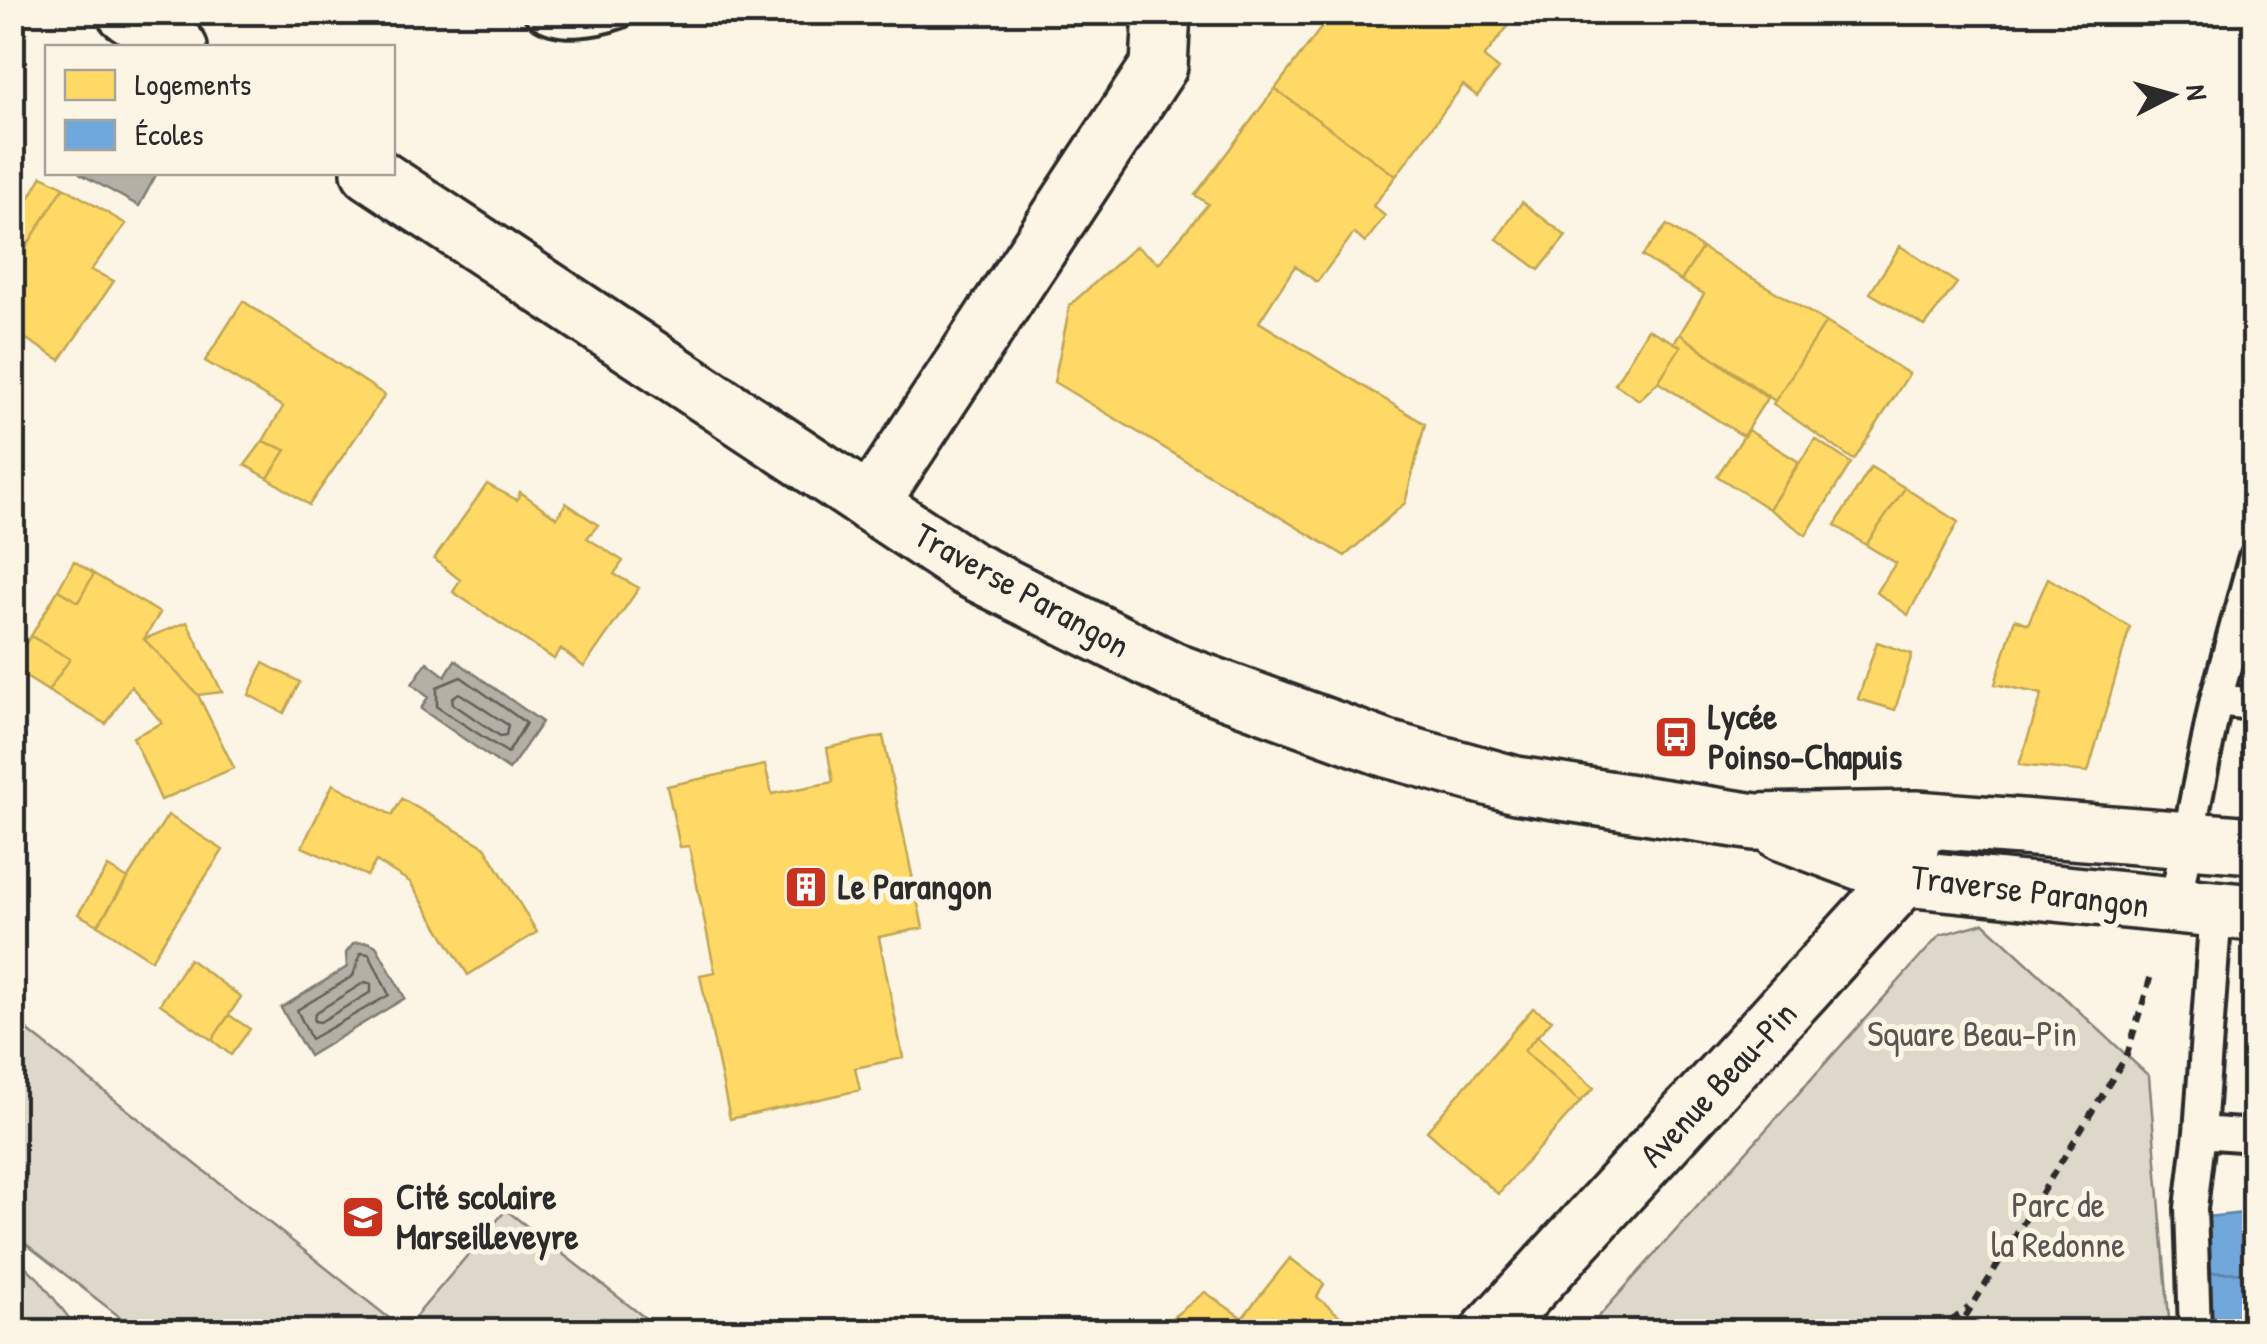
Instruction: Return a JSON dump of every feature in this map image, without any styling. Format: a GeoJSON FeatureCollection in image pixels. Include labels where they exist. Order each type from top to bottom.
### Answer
{"type":"FeatureCollection","features":[{"type":"Feature","properties":{"kind":"street"},"geometry":{"type":"LineString","coordinates":[[125,12],[174,45]]}},
{"type":"Feature","properties":{"kind":"street"},"geometry":{"type":"LineString","coordinates":[[870,504],[1159,66],[1162,12]]}},
{"type":"Feature","properties":{"kind":"street","name":"Traverse Parangon"},"geometry":{"type":"LineString","coordinates":[[375,175],[966,568],[1176,672],[1387,750],[1516,785],[1755,822],[1916,819],[2186,842],[2254,844]]}},
{"type":"Feature","properties":{"kind":"street"},"geometry":{"type":"LineString","coordinates":[[1904,878],[1916,819]]}},
{"type":"Feature","properties":{"kind":"street","name":"Traverse Parangon"},"geometry":{"type":"LineString","coordinates":[[1755,822],[1904,878],[2215,910]]}},
{"type":"Feature","properties":{"kind":"street","name":"Avenue Beau-Pin"},"geometry":{"type":"LineString","coordinates":[[1488,1332],[1904,878]]}},
{"type":"Feature","properties":{"kind":"lane"},"geometry":{"type":"LineString","coordinates":[[540,12],[548,18],[596,20],[619,12]]}},
{"type":"Feature","properties":{"kind":"lane"},"geometry":{"type":"LineString","coordinates":[[2195,1332],[2191,1208],[2215,910],[2186,842],[2216,700],[2254,560]]}},
{"type":"Feature","properties":{"kind":"lane"},"geometry":{"type":"LineString","coordinates":[[2216,700],[2254,704]]}},
{"type":"Feature","properties":{"kind":"lane"},"geometry":{"type":"LineString","coordinates":[[2200,1132],[2254,1136]]}},
{"type":"Feature","properties":{"kind":"path"},"geometry":{"type":"LineString","coordinates":[[1956,1332],[2127,1055]]}},
{"type":"Feature","properties":{"kind":"path"},"geometry":{"type":"LineString","coordinates":[[1937,1332],[1974,1303]]}},
{"type":"Feature","properties":{"kind":"green space"},"geometry":{"type":"Polygon","coordinates":[[[1984,923],[2149,1076],[2170,1331],[1604,1332],[1594,1322],[1940,935],[1984,923]]]}},
{"type":"Feature","properties":{"kind":"green space"},"geometry":{"type":"Polygon","coordinates":[[[12,1018],[404,1330],[506,1210],[662,1331],[138,1331],[13,1234],[12,1018]]]}},
{"type":"Feature","properties":{"kind":"green space"},"geometry":{"type":"Polygon","coordinates":[[[12,1254],[39,1279],[79,1331],[16,1331],[12,1254]]]}},
{"type":"Feature","properties":{"kind":"water"},"geometry":{"type":"Polygon","coordinates":[[[83,175],[156,175],[139,206],[83,175]]]}},
{"type":"Feature","properties":{"kind":"water"},"geometry":{"type":"Polygon","coordinates":[[[455,660],[542,722],[509,770],[421,709],[428,697],[412,684],[427,662],[445,676],[455,660]]]}},
{"type":"Feature","properties":{"kind":"water"},"geometry":{"type":"Polygon","coordinates":[[[354,943],[376,946],[405,998],[309,1056],[281,1008],[347,967],[346,953],[354,943]]]}},
{"type":"Feature","properties":{"kind":"building: Logements"},"geometry":{"type":"Polygon","coordinates":[[[1333,12],[1519,12],[1484,57],[1499,69],[1477,96],[1463,85],[1396,176],[1275,89],[1333,12]]]}},
{"type":"Feature","properties":{"kind":"building: Logements"},"geometry":{"type":"Polygon","coordinates":[[[1275,89],[1396,176],[1373,206],[1385,216],[1365,243],[1354,233],[1317,282],[1295,266],[1259,322],[1425,424],[1405,503],[1345,556],[1054,382],[1070,305],[1136,246],[1159,263],[1208,204],[1195,195],[1275,89]]]}},
{"type":"Feature","properties":{"kind":"building: Logements"},"geometry":{"type":"Polygon","coordinates":[[[42,176],[64,187],[12,269],[12,228],[42,176]]]}},
{"type":"Feature","properties":{"kind":"building: Logements"},"geometry":{"type":"Polygon","coordinates":[[[64,187],[126,224],[91,270],[114,281],[60,360],[15,332],[12,337],[12,269],[64,187]]]}},
{"type":"Feature","properties":{"kind":"building: Logements"},"geometry":{"type":"Polygon","coordinates":[[[1522,202],[1566,236],[1539,270],[1497,239],[1522,202]]]}},
{"type":"Feature","properties":{"kind":"building: Logements"},"geometry":{"type":"Polygon","coordinates":[[[1667,225],[1702,248],[1681,281],[1642,256],[1667,225]]]}},
{"type":"Feature","properties":{"kind":"building: Logements"},"geometry":{"type":"Polygon","coordinates":[[[1900,246],[1957,283],[1925,326],[1870,293],[1900,246]]]}},
{"type":"Feature","properties":{"kind":"building: Logements"},"geometry":{"type":"Polygon","coordinates":[[[1702,248],[1826,322],[1775,401],[1680,334],[1704,294],[1681,281],[1702,248]]]}},
{"type":"Feature","properties":{"kind":"building: Logements"},"geometry":{"type":"Polygon","coordinates":[[[243,301],[385,395],[309,505],[268,478],[286,450],[263,441],[283,407],[205,361],[243,301]]]}},
{"type":"Feature","properties":{"kind":"building: Logements"},"geometry":{"type":"Polygon","coordinates":[[[1826,322],[1909,374],[1854,460],[1773,404],[1826,322]]]}},
{"type":"Feature","properties":{"kind":"building: Logements"},"geometry":{"type":"Polygon","coordinates":[[[1648,329],[1681,346],[1658,382],[1639,400],[1615,384],[1648,329]]]}},
{"type":"Feature","properties":{"kind":"building: Logements"},"geometry":{"type":"Polygon","coordinates":[[[1680,334],[1767,398],[1743,436],[1658,382],[1681,346],[1674,343],[1680,334]]]}},
{"type":"Feature","properties":{"kind":"building: Logements"},"geometry":{"type":"Polygon","coordinates":[[[1748,430],[1799,462],[1769,509],[1717,476],[1748,430]]]}},
{"type":"Feature","properties":{"kind":"building: Logements"},"geometry":{"type":"Polygon","coordinates":[[[1815,439],[1851,463],[1806,535],[1769,509],[1815,439]]]}},
{"type":"Feature","properties":{"kind":"building: Logements"},"geometry":{"type":"Polygon","coordinates":[[[263,441],[286,450],[268,478],[245,465],[263,441]]]}},
{"type":"Feature","properties":{"kind":"building: Logements"},"geometry":{"type":"Polygon","coordinates":[[[1871,467],[1905,488],[1866,545],[1835,525],[1871,467]]]}},
{"type":"Feature","properties":{"kind":"building: Logements"},"geometry":{"type":"Polygon","coordinates":[[[487,484],[517,500],[520,492],[557,518],[566,503],[598,525],[587,538],[623,561],[614,574],[639,588],[584,667],[561,649],[554,659],[453,592],[460,580],[434,559],[487,484]]]}},
{"type":"Feature","properties":{"kind":"building: Logements"},"geometry":{"type":"Polygon","coordinates":[[[1905,488],[1958,522],[1908,615],[1876,592],[1896,563],[1866,545],[1905,488]]]}},
{"type":"Feature","properties":{"kind":"building: Logements"},"geometry":{"type":"Polygon","coordinates":[[[74,561],[94,574],[78,602],[58,590],[74,561]]]}},
{"type":"Feature","properties":{"kind":"building: Logements"},"geometry":{"type":"Polygon","coordinates":[[[94,574],[160,613],[144,639],[198,695],[234,768],[161,800],[133,737],[162,723],[131,686],[106,724],[48,691],[70,659],[31,636],[58,590],[78,602],[94,574]]]}},
{"type":"Feature","properties":{"kind":"building: Logements"},"geometry":{"type":"Polygon","coordinates":[[[2048,578],[2130,627],[2088,772],[2019,765],[2042,694],[1995,684],[2015,619],[2028,624],[2048,578]]]}},
{"type":"Feature","properties":{"kind":"building: Logements"},"geometry":{"type":"Polygon","coordinates":[[[187,622],[222,692],[198,695],[144,639],[187,622]]]}},
{"type":"Feature","properties":{"kind":"building: Logements"},"geometry":{"type":"Polygon","coordinates":[[[31,636],[70,659],[48,691],[12,668],[12,661],[31,636]]]}},
{"type":"Feature","properties":{"kind":"building: Logements"},"geometry":{"type":"Polygon","coordinates":[[[1877,642],[1912,654],[1895,710],[1858,699],[1877,642]]]}},
{"type":"Feature","properties":{"kind":"building: Logements"},"geometry":{"type":"Polygon","coordinates":[[[263,663],[300,682],[284,713],[249,695],[263,663]]]}},
{"type":"Feature","properties":{"kind":"building: Logements","name":"Le Parangon"},"geometry":{"type":"Polygon","coordinates":[[[883,736],[923,928],[879,937],[903,1058],[855,1068],[860,1090],[730,1119],[700,975],[715,972],[689,846],[680,847],[667,786],[765,765],[772,794],[833,782],[827,748],[883,736]]]}},
{"type":"Feature","properties":{"kind":"building: Logements"},"geometry":{"type":"Polygon","coordinates":[[[333,784],[392,815],[402,799],[485,847],[537,932],[468,975],[410,882],[376,861],[367,876],[302,847],[333,784]]]}},
{"type":"Feature","properties":{"kind":"building: Logements"},"geometry":{"type":"Polygon","coordinates":[[[168,815],[223,850],[151,960],[98,925],[168,815]]]}},
{"type":"Feature","properties":{"kind":"building: Logements"},"geometry":{"type":"Polygon","coordinates":[[[108,867],[128,879],[98,925],[78,914],[108,867]]]}},
{"type":"Feature","properties":{"kind":"building: Logements"},"geometry":{"type":"Polygon","coordinates":[[[189,959],[241,997],[212,1040],[160,1004],[189,959]]]}},
{"type":"Feature","properties":{"kind":"building: Logements"},"geometry":{"type":"Polygon","coordinates":[[[1533,1008],[1552,1020],[1524,1051],[1580,1102],[1498,1194],[1427,1131],[1533,1008]]]}},
{"type":"Feature","properties":{"kind":"building: Logements"},"geometry":{"type":"Polygon","coordinates":[[[229,1015],[250,1029],[231,1055],[212,1040],[229,1015]]]}},
{"type":"Feature","properties":{"kind":"building: Logements"},"geometry":{"type":"Polygon","coordinates":[[[1537,1036],[1594,1088],[1580,1102],[1524,1051],[1537,1036]]]}},
{"type":"Feature","properties":{"kind":"building: Logements"},"geometry":{"type":"Polygon","coordinates":[[[1290,1258],[1324,1284],[1317,1297],[1359,1332],[1231,1332],[1290,1258]]]}},
{"type":"Feature","properties":{"kind":"building: Logements"},"geometry":{"type":"Polygon","coordinates":[[[1205,1292],[1241,1317],[1229,1332],[1158,1329],[1205,1292]]]}},
{"type":"Feature","properties":{"kind":"building: Écoles"},"geometry":{"type":"Polygon","coordinates":[[[2254,1212],[2254,1272],[2206,1273],[2196,1218],[2254,1212]]]}},
{"type":"Feature","properties":{"kind":"building: Écoles"},"geometry":{"type":"Polygon","coordinates":[[[2254,1272],[2254,1332],[2211,1332],[2206,1273],[2254,1272]]]}},
{"type":"Feature","properties":{"kind":"place","name":"Lycée Poinso-Chapuis"},"geometry":{"type":"Point","coordinates":[1676,737]}},
{"type":"Feature","properties":{"kind":"place","name":"Le Parangon"},"geometry":{"type":"Point","coordinates":[806,887]}},
{"type":"Feature","properties":{"kind":"place","name":"Cité scolaire Marseilleveyre"},"geometry":{"type":"Point","coordinates":[363,1217]}},
{"type":"Feature","properties":{"kind":"park label","name":"Square Beau-Pin"},"geometry":{"type":"Point","coordinates":[1972,1034]}},
{"type":"Feature","properties":{"kind":"park label","name":"Parc de la Redonne"},"geometry":{"type":"Point","coordinates":[2058,1225]}}]}
